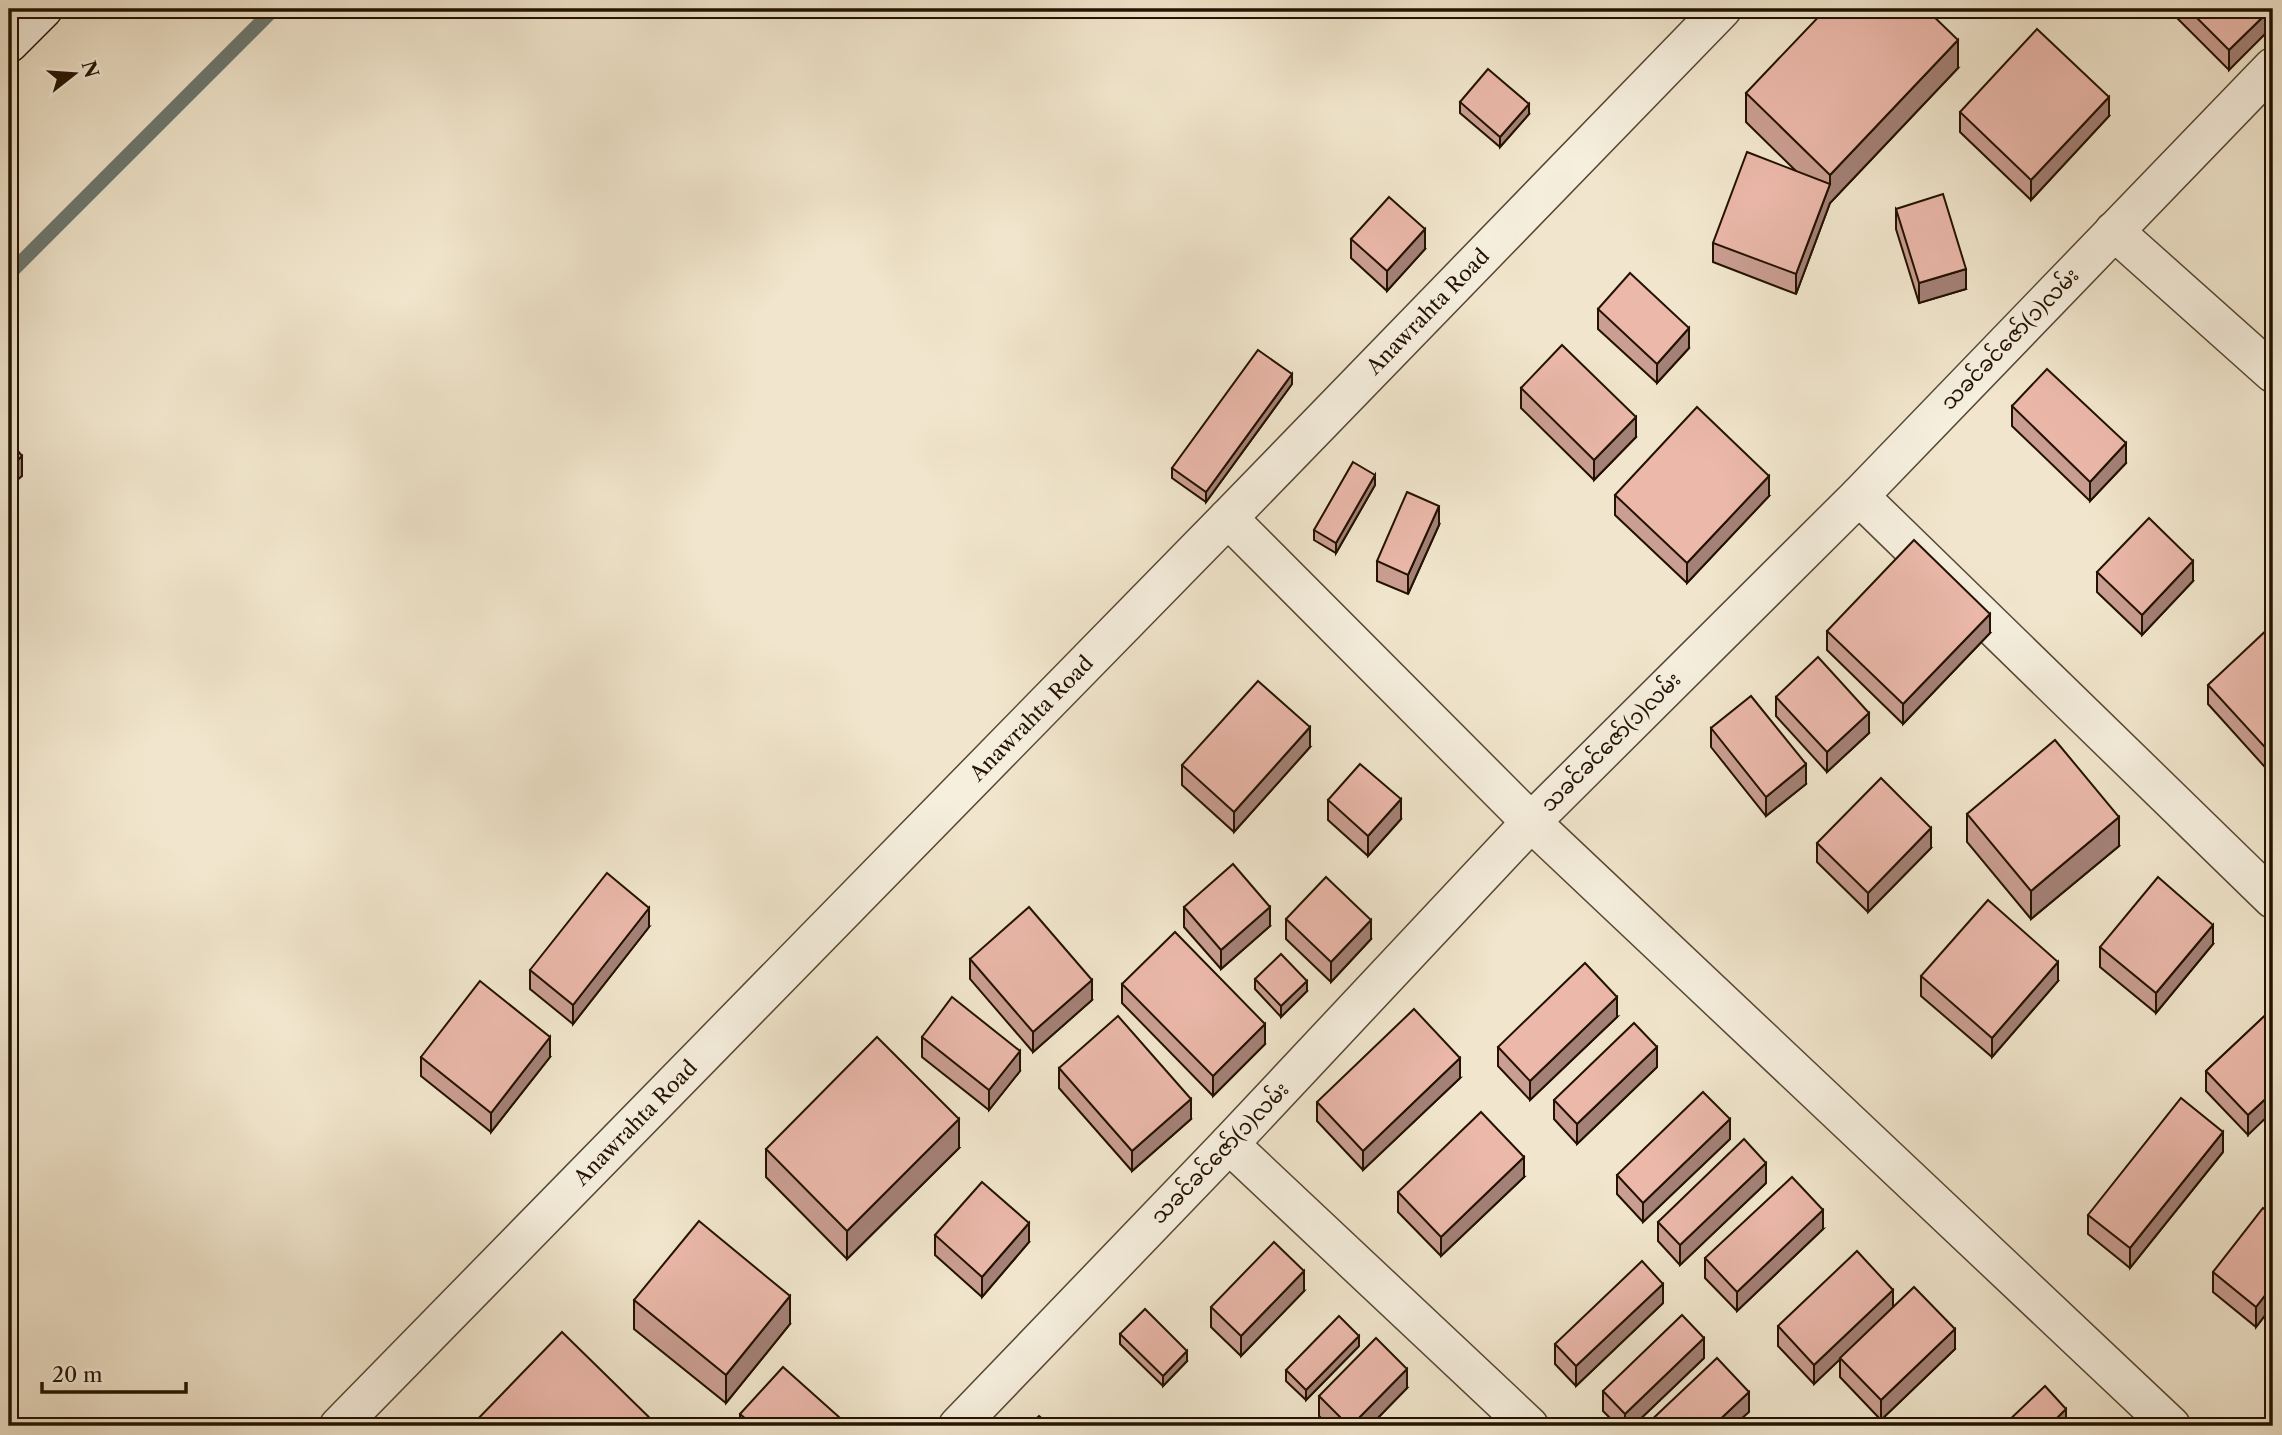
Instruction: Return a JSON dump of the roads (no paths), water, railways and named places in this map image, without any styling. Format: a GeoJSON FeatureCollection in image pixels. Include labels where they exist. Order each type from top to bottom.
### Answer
{"type":"FeatureCollection","features":[{"type":"Feature","properties":{"kind":"street"},"geometry":{"type":"LineString","coordinates":[[9,43],[43,9]]}},
{"type":"Feature","properties":{"kind":"street","name":"Anawrahta Road"},"geometry":{"type":"LineString","coordinates":[[339,1426],[1722,9]]}},
{"type":"Feature","properties":{"kind":"street","name":"သခင်ခင်ဇော်(၁)လမ်း"},"geometry":{"type":"LineString","coordinates":[[958,1426],[1229,1144],[1531,822],[1859,496],[2273,67]]}},
{"type":"Feature","properties":{"kind":"street"},"geometry":{"type":"LineString","coordinates":[[2114,231],[2273,373]]}},
{"type":"Feature","properties":{"kind":"street"},"geometry":{"type":"LineString","coordinates":[[1859,496],[2273,899]]}},
{"type":"Feature","properties":{"kind":"street"},"geometry":{"type":"LineString","coordinates":[[1228,518],[1531,822],[2171,1426]]}},
{"type":"Feature","properties":{"kind":"street"},"geometry":{"type":"LineString","coordinates":[[1229,1144],[1510,1420]]}},
{"type":"Feature","properties":{"kind":"waterway"},"geometry":{"type":"LineString","coordinates":[[9,274],[274,9]]}}]}
